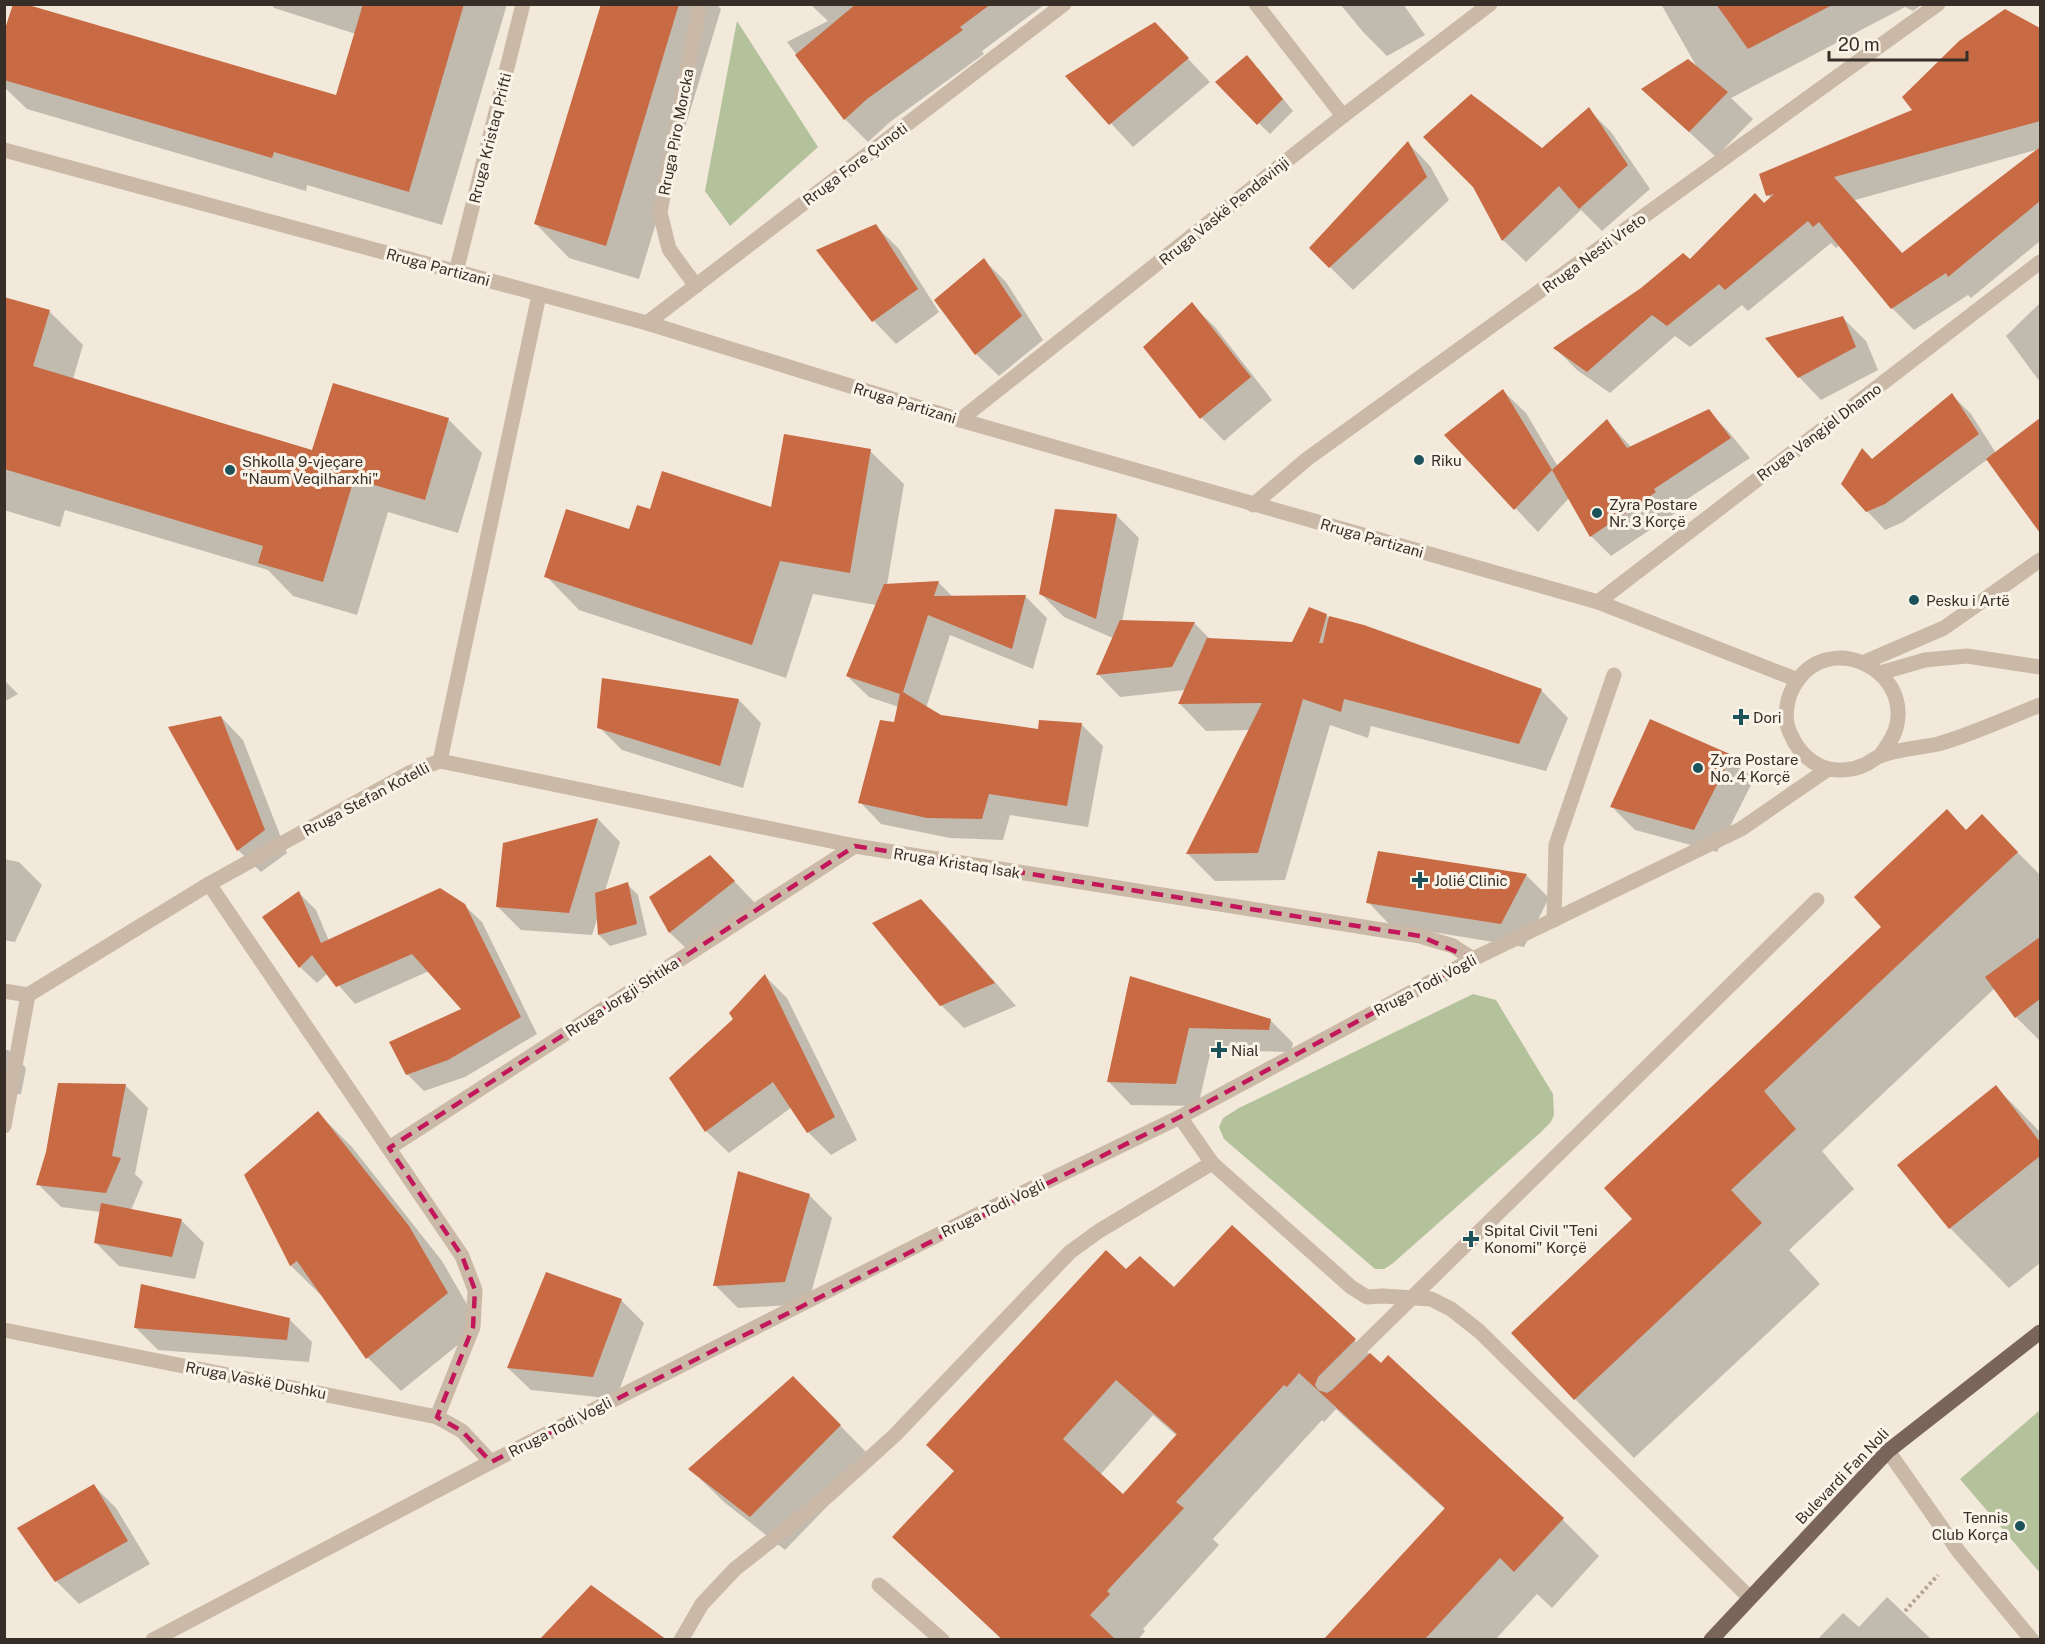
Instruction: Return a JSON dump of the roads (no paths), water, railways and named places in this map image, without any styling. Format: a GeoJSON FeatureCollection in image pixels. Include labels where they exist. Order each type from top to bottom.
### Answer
{"type":"FeatureCollection","features":[{"type":"Feature","properties":{"kind":"main road","name":"Bulevardi Fan Noli"},"geometry":{"type":"LineString","coordinates":[[1711,1640],[1888,1450],[2040,1332]]}},
{"type":"Feature","properties":{"kind":"street","name":"Rruga Kristaq Prifti"},"geometry":{"type":"LineString","coordinates":[[456,272],[523,4]]}},
{"type":"Feature","properties":{"kind":"street","name":"Rruga Piro Morcka"},"geometry":{"type":"LineString","coordinates":[[696,286],[669,249],[660,212],[700,4]]}},
{"type":"Feature","properties":{"kind":"street","name":"Rruga Fore Çunoti"},"geometry":{"type":"LineString","coordinates":[[647,324],[1064,4]]}},
{"type":"Feature","properties":{"kind":"street"},"geometry":{"type":"LineString","coordinates":[[1256,4],[1343,116]]}},
{"type":"Feature","properties":{"kind":"street","name":"Rruga Vaskë Pendavinji"},"geometry":{"type":"LineString","coordinates":[[960,420],[1343,116],[1490,4]]}},
{"type":"Feature","properties":{"kind":"street","name":"Rruga Nesti Vreto"},"geometry":{"type":"LineString","coordinates":[[1253,505],[1307,459],[1938,4]]}},
{"type":"Feature","properties":{"kind":"street","name":"Rruga Partizani"},"geometry":{"type":"LineString","coordinates":[[4,150],[647,324],[960,420],[1598,602],[1798,680]]}},
{"type":"Feature","properties":{"kind":"street","name":"Rruga Vangjel Dhamo"},"geometry":{"type":"LineString","coordinates":[[1598,602],[2040,262]]}},
{"type":"Feature","properties":{"kind":"street","name":"Rruga Stefan Kotelli"},"geometry":{"type":"LineString","coordinates":[[28,995],[209,884],[410,773],[440,761],[539,295]]}},
{"type":"Feature","properties":{"kind":"street"},"geometry":{"type":"LineString","coordinates":[[1865,662],[1944,628],[2040,560]]}},
{"type":"Feature","properties":{"kind":"street"},"geometry":{"type":"LineString","coordinates":[[1880,673],[1925,660],[1967,656],[2040,667]]}},
{"type":"Feature","properties":{"kind":"street"},"geometry":{"type":"LineString","coordinates":[[1880,756],[1891,741],[1897,724],[1897,705],[1892,688],[1880,673],[1865,662],[1846,658],[1828,660],[1812,667],[1798,680],[1789,696],[1786,714],[1789,732],[1798,748],[1811,761],[1828,768],[1846,770],[1864,765],[1880,756],[1940,743],[2040,705]]}},
{"type":"Feature","properties":{"kind":"street"},"geometry":{"type":"LineString","coordinates":[[1554,920],[1556,846],[1614,675]]}},
{"type":"Feature","properties":{"kind":"street","name":"Rruga Kristaq Isak"},"geometry":{"type":"LineString","coordinates":[[440,761],[855,846],[1420,936],[1453,946],[1473,959]]}},
{"type":"Feature","properties":{"kind":"street","name":"Rruga Todi Vogli"},"geometry":{"type":"LineString","coordinates":[[153,1640],[491,1462],[979,1214],[1180,1117],[1473,959],[1742,829],[1828,768]]}},
{"type":"Feature","properties":{"kind":"street","name":"Rruga Jorgji Shtika"},"geometry":{"type":"LineString","coordinates":[[389,1148],[855,846]]}},
{"type":"Feature","properties":{"kind":"street"},"geometry":{"type":"LineString","coordinates":[[209,884],[462,1256],[475,1290],[474,1327],[437,1417]]}},
{"type":"Feature","properties":{"kind":"street"},"geometry":{"type":"LineString","coordinates":[[1325,1383],[1817,900]]}},
{"type":"Feature","properties":{"kind":"street"},"geometry":{"type":"LineString","coordinates":[[4,991],[28,995],[4,1126]]}},
{"type":"Feature","properties":{"kind":"street"},"geometry":{"type":"LineString","coordinates":[[1180,1117],[1212,1163],[1351,1287],[1367,1297],[1431,1299],[1451,1309],[1479,1331],[1750,1598]]}},
{"type":"Feature","properties":{"kind":"street"},"geometry":{"type":"LineString","coordinates":[[681,1640],[702,1604],[735,1569],[830,1494],[896,1434],[1070,1252],[1099,1231],[1212,1163]]}},
{"type":"Feature","properties":{"kind":"street","name":"Rruga Vaskë Dushku"},"geometry":{"type":"LineString","coordinates":[[4,1330],[437,1417],[462,1431],[491,1462]]}},
{"type":"Feature","properties":{"kind":"street"},"geometry":{"type":"LineString","coordinates":[[1888,1450],[1959,1552],[2032,1640]]}},
{"type":"Feature","properties":{"kind":"street"},"geometry":{"type":"LineString","coordinates":[[879,1585],[942,1640]]}},
{"type":"Feature","properties":{"kind":"place","name":"Riku"},"geometry":{"type":"Point","coordinates":[1419,460]}},
{"type":"Feature","properties":{"kind":"place","name":"Shkolla 9-vjeçare \"Naum Veqilharxhi\""},"geometry":{"type":"Point","coordinates":[230,470]}},
{"type":"Feature","properties":{"kind":"place","name":"Zyra Postare Nr. 3 Korçë"},"geometry":{"type":"Point","coordinates":[1597,513]}},
{"type":"Feature","properties":{"kind":"place","name":"Pesku i Artë"},"geometry":{"type":"Point","coordinates":[1914,600]}},
{"type":"Feature","properties":{"kind":"place","name":"Dori"},"geometry":{"type":"Point","coordinates":[1741,717]}},
{"type":"Feature","properties":{"kind":"place","name":"Zyra Postare No. 4 Korçë"},"geometry":{"type":"Point","coordinates":[1698,768]}},
{"type":"Feature","properties":{"kind":"place","name":"Jolié Clinic"},"geometry":{"type":"Point","coordinates":[1420,880]}},
{"type":"Feature","properties":{"kind":"place","name":"Nial"},"geometry":{"type":"Point","coordinates":[1219,1050]}},
{"type":"Feature","properties":{"kind":"place","name":"Spital Civil \"Teni Konomi\" Korçë"},"geometry":{"type":"Point","coordinates":[1471,1239]}},
{"type":"Feature","properties":{"kind":"place","name":"Tennis Club Korça"},"geometry":{"type":"Point","coordinates":[2020,1526]}}]}
